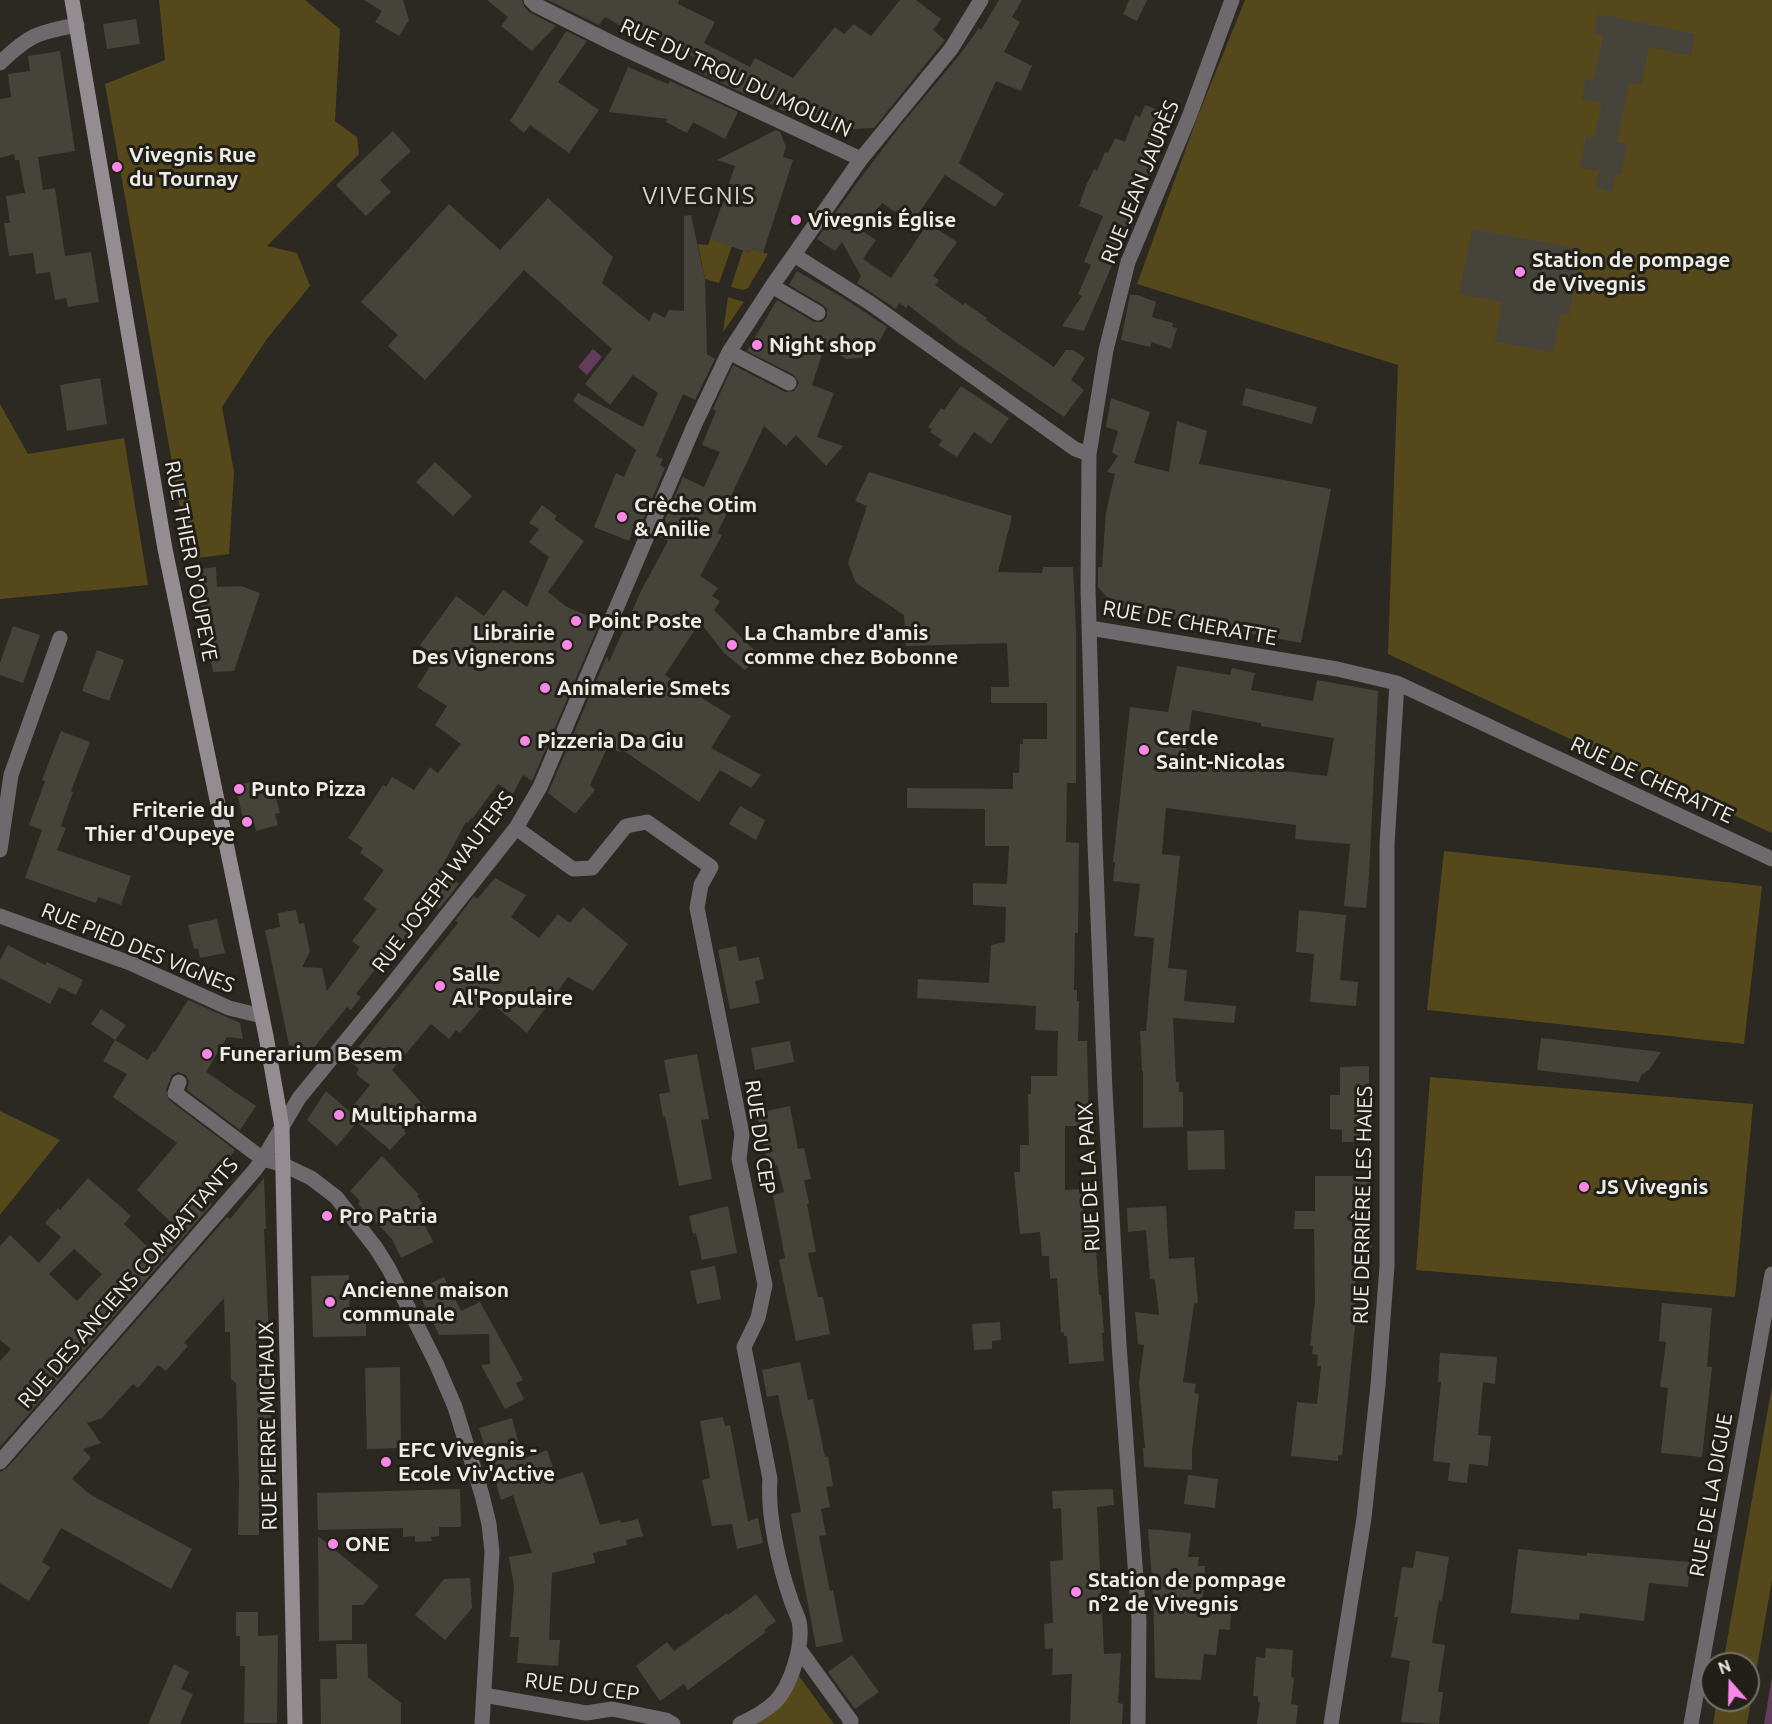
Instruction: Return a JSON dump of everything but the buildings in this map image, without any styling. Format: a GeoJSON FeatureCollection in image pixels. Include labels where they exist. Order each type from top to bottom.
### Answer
{"type":"FeatureCollection","features":[{"type":"Feature","properties":{"kind":"main road","name":"RUE THIER D'OUPEYE"},"geometry":{"type":"LineString","coordinates":[[72,0],[165,549],[262,1016],[282,1127]]}},
{"type":"Feature","properties":{"kind":"main road","name":"RUE PIERRE MICHAUX"},"geometry":{"type":"LineString","coordinates":[[282,1127],[295,1724]]}},
{"type":"Feature","properties":{"kind":"street","name":"RUE DU TROU DU MOULIN"},"geometry":{"type":"LineString","coordinates":[[531,0],[536,5],[612,43],[861,159]]}},
{"type":"Feature","properties":{"kind":"street","name":"RUE JOSEPH WAUTERS"},"geometry":{"type":"LineString","coordinates":[[282,1127],[299,1098],[516,828],[540,787],[693,426],[729,352],[861,159],[951,49],[981,0]]}},
{"type":"Feature","properties":{"kind":"street","name":"RUE JEAN JAURÈS"},"geometry":{"type":"LineString","coordinates":[[1089,454],[1106,350],[1128,262],[1189,117],[1232,0]]}},
{"type":"Feature","properties":{"kind":"street"},"geometry":{"type":"LineString","coordinates":[[0,63],[21,43],[40,32],[77,25]]}},
{"type":"Feature","properties":{"kind":"street"},"geometry":{"type":"LineString","coordinates":[[794,255],[870,303],[1075,449],[1089,454]]}},
{"type":"Feature","properties":{"kind":"street"},"geometry":{"type":"LineString","coordinates":[[772,286],[818,313]]}},
{"type":"Feature","properties":{"kind":"street"},"geometry":{"type":"LineString","coordinates":[[729,352],[789,383]]}},
{"type":"Feature","properties":{"kind":"street","name":"RUE DE CHERATTE"},"geometry":{"type":"LineString","coordinates":[[1089,454],[1090,628],[1337,669],[1397,683],[1772,859]]}},
{"type":"Feature","properties":{"kind":"street","name":"RUE DE LA PAIX"},"geometry":{"type":"LineString","coordinates":[[1090,628],[1095,844],[1105,1090],[1119,1344],[1139,1620],[1138,1724]]}},
{"type":"Feature","properties":{"kind":"street"},"geometry":{"type":"LineString","coordinates":[[0,850],[11,775],[60,638]]}},
{"type":"Feature","properties":{"kind":"street","name":"RUE DERRIÈRE LES HAIES"},"geometry":{"type":"LineString","coordinates":[[1331,1724],[1364,1518],[1378,1385],[1387,1266],[1387,844],[1397,683]]}},
{"type":"Feature","properties":{"kind":"street","name":"RUE DU CEP"},"geometry":{"type":"LineString","coordinates":[[516,828],[573,869],[592,868],[626,826],[647,822],[711,867],[701,885],[697,908],[742,1134],[739,1159],[765,1285],[758,1318],[744,1347],[770,1479],[768,1499],[790,1600],[800,1622],[799,1649],[790,1679],[777,1700],[759,1716],[740,1724]]}},
{"type":"Feature","properties":{"kind":"street","name":"RUE PIED DES VIGNES"},"geometry":{"type":"LineString","coordinates":[[0,916],[130,963],[229,1008],[262,1016]]}},
{"type":"Feature","properties":{"kind":"street","name":"RUE DES ANCIENS COMBATTANTS"},"geometry":{"type":"LineString","coordinates":[[179,1082],[175,1093],[263,1159]]}},
{"type":"Feature","properties":{"kind":"street","name":"RUE DES ANCIENS COMBATTANTS"},"geometry":{"type":"LineString","coordinates":[[0,1462],[263,1159],[282,1127]]}},
{"type":"Feature","properties":{"kind":"street"},"geometry":{"type":"LineString","coordinates":[[263,1159],[284,1165],[317,1182],[336,1197],[376,1248],[436,1363],[454,1407],[482,1495],[489,1524],[492,1552],[482,1724]]}},
{"type":"Feature","properties":{"kind":"street","name":"RUE DE LA DIGUE"},"geometry":{"type":"LineString","coordinates":[[1691,1724],[1772,1274]]}},
{"type":"Feature","properties":{"kind":"street"},"geometry":{"type":"LineString","coordinates":[[799,1649],[851,1721],[850,1724]]}},
{"type":"Feature","properties":{"kind":"street","name":"RUE DU CEP"},"geometry":{"type":"LineString","coordinates":[[484,1695],[586,1713],[612,1709],[666,1720],[673,1724]]}},
{"type":"Feature","properties":{"kind":"shaded area"},"geometry":{"type":"Polygon","coordinates":[[[159,0],[305,0],[340,29],[335,121],[357,137],[359,154],[267,246],[297,253],[310,286],[266,340],[222,407],[234,472],[229,554],[189,559],[105,84],[165,60],[159,0]]]}},
{"type":"Feature","properties":{"kind":"shaded area"},"geometry":{"type":"Polygon","coordinates":[[[1245,0],[1772,0],[1772,833],[1388,654],[1398,365],[1137,284],[1197,118],[1245,0]]]}},
{"type":"Feature","properties":{"kind":"shaded area"},"geometry":{"type":"Polygon","coordinates":[[[712,235],[732,246],[719,283],[705,279],[698,244],[708,245],[712,235]]]}},
{"type":"Feature","properties":{"kind":"shaded area"},"geometry":{"type":"Polygon","coordinates":[[[751,249],[768,254],[748,288],[743,290],[731,287],[743,250],[750,253],[751,249]]]}},
{"type":"Feature","properties":{"kind":"shaded area"},"geometry":{"type":"Polygon","coordinates":[[[728,297],[744,302],[723,332],[728,297]]]}},
{"type":"Feature","properties":{"kind":"shaded area"},"geometry":{"type":"Polygon","coordinates":[[[593,349],[602,357],[587,375],[578,367],[593,349]]]}},
{"type":"Feature","properties":{"kind":"shaded area"},"geometry":{"type":"Polygon","coordinates":[[[0,404],[28,454],[124,438],[148,585],[0,599],[0,404]]]}},
{"type":"Feature","properties":{"kind":"shaded area"},"geometry":{"type":"Polygon","coordinates":[[[1444,851],[1762,886],[1744,1044],[1427,1010],[1444,851]]]}},
{"type":"Feature","properties":{"kind":"shaded area","name":"JS Vivegnis"},"geometry":{"type":"Polygon","coordinates":[[[1430,1077],[1753,1104],[1735,1297],[1416,1270],[1430,1077]]]}},
{"type":"Feature","properties":{"kind":"shaded area"},"geometry":{"type":"Polygon","coordinates":[[[0,1111],[60,1140],[0,1215],[0,1111]]]}},
{"type":"Feature","properties":{"kind":"shaded area"},"geometry":{"type":"Polygon","coordinates":[[[1772,1386],[1772,1580],[1760,1652],[1725,1652],[1772,1386]]]}},
{"type":"Feature","properties":{"kind":"shaded area"},"geometry":{"type":"Polygon","coordinates":[[[799,1676],[834,1724],[757,1724],[776,1709],[799,1676]]]}},
{"type":"Feature","properties":{"kind":"shaded area"},"geometry":{"type":"Polygon","coordinates":[[[1772,1677],[1772,1724],[1764,1724],[1772,1677]]]}},
{"type":"Feature","properties":{"kind":"shaded area"},"geometry":{"type":"Polygon","coordinates":[[[1715,1712],[1749,1712],[1747,1724],[1713,1724],[1715,1712]]]}},
{"type":"Feature","properties":{"kind":"place","name":"Vivegnis Rue du Tournay"},"geometry":{"type":"Point","coordinates":[117,167]}},
{"type":"Feature","properties":{"kind":"place","name":"Vivegnis Église"},"geometry":{"type":"Point","coordinates":[796,220]}},
{"type":"Feature","properties":{"kind":"place","name":"Station de pompage de Vivegnis"},"geometry":{"type":"Point","coordinates":[1520,272]}},
{"type":"Feature","properties":{"kind":"place","name":"Night shop"},"geometry":{"type":"Point","coordinates":[757,345]}},
{"type":"Feature","properties":{"kind":"place","name":"Crèche Otim & Anilie"},"geometry":{"type":"Point","coordinates":[622,517]}},
{"type":"Feature","properties":{"kind":"place","name":"Point Poste"},"geometry":{"type":"Point","coordinates":[576,621]}},
{"type":"Feature","properties":{"kind":"place","name":"Librairie Des Vignerons"},"geometry":{"type":"Point","coordinates":[567,645]}},
{"type":"Feature","properties":{"kind":"place","name":"La Chambre d'amis comme chez Bobonne"},"geometry":{"type":"Point","coordinates":[732,645]}},
{"type":"Feature","properties":{"kind":"place","name":"Animalerie Smets"},"geometry":{"type":"Point","coordinates":[545,688]}},
{"type":"Feature","properties":{"kind":"place","name":"Pizzeria Da Giu"},"geometry":{"type":"Point","coordinates":[525,741]}},
{"type":"Feature","properties":{"kind":"place","name":"Cercle Saint-Nicolas"},"geometry":{"type":"Point","coordinates":[1144,750]}},
{"type":"Feature","properties":{"kind":"place","name":"Punto Pizza"},"geometry":{"type":"Point","coordinates":[239,789]}},
{"type":"Feature","properties":{"kind":"place","name":"Friterie du Thier d'Oupeye"},"geometry":{"type":"Point","coordinates":[247,822]}},
{"type":"Feature","properties":{"kind":"place","name":"Salle Al'Populaire"},"geometry":{"type":"Point","coordinates":[440,986]}},
{"type":"Feature","properties":{"kind":"place","name":"Funerarium Besem"},"geometry":{"type":"Point","coordinates":[207,1054]}},
{"type":"Feature","properties":{"kind":"place","name":"Multipharma"},"geometry":{"type":"Point","coordinates":[339,1115]}},
{"type":"Feature","properties":{"kind":"place","name":"JS Vivegnis"},"geometry":{"type":"Point","coordinates":[1584,1187]}},
{"type":"Feature","properties":{"kind":"place","name":"Pro Patria"},"geometry":{"type":"Point","coordinates":[327,1216]}},
{"type":"Feature","properties":{"kind":"place","name":"Ancienne maison communale"},"geometry":{"type":"Point","coordinates":[330,1302]}},
{"type":"Feature","properties":{"kind":"place","name":"EFC Vivegnis - Ecole Viv'Active"},"geometry":{"type":"Point","coordinates":[386,1462]}},
{"type":"Feature","properties":{"kind":"place","name":"ONE"},"geometry":{"type":"Point","coordinates":[333,1544]}},
{"type":"Feature","properties":{"kind":"place","name":"Station de pompage n°2 de Vivegnis"},"geometry":{"type":"Point","coordinates":[1076,1592]}},
{"type":"Feature","properties":{"kind":"district","name":"VIVEGNIS"},"geometry":{"type":"Point","coordinates":[699,196]}}]}
